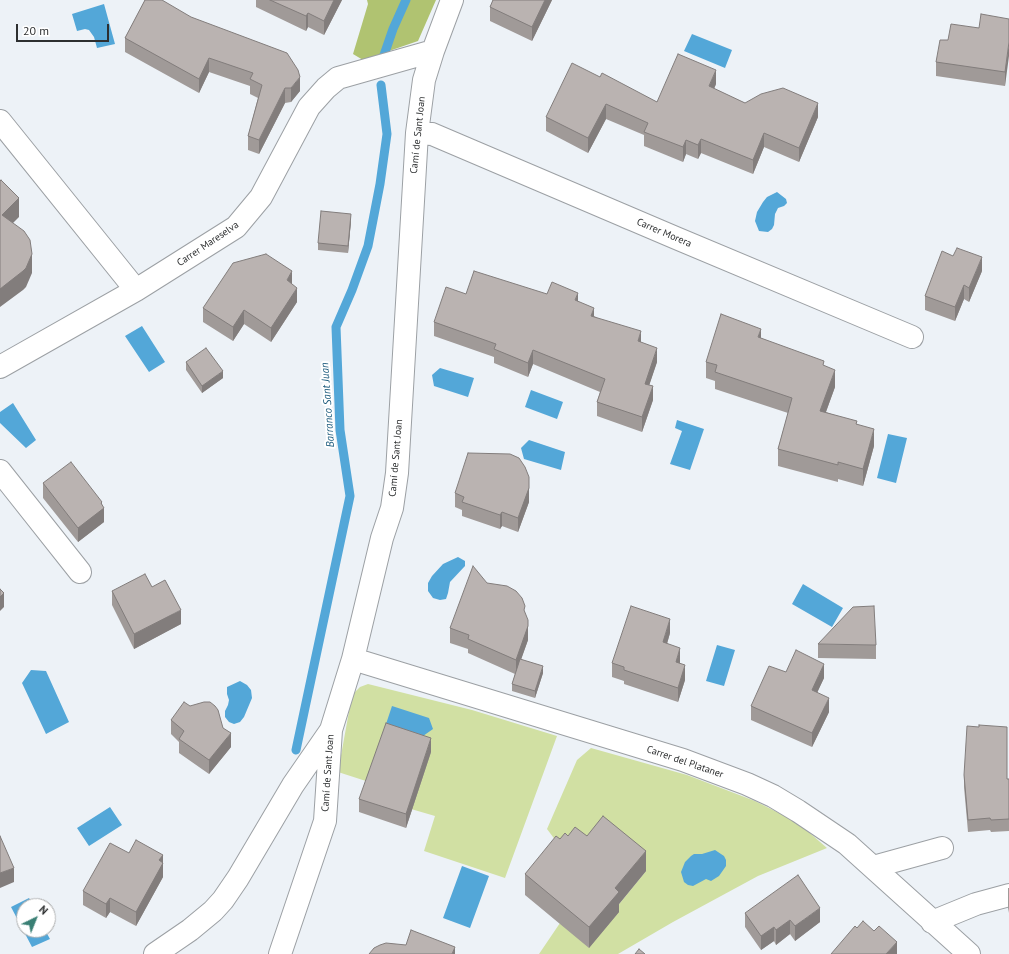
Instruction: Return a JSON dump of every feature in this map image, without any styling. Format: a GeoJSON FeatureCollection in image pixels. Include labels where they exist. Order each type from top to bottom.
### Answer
{"type":"FeatureCollection","features":[{"type":"Feature","properties":{"kind":"street","name":"Camí de Sant Joan"},"geometry":{"type":"LineString","coordinates":[[280,954],[325,821],[331,730],[353,659],[382,538],[392,508],[396,483],[417,133],[424,80],[452,0]]}},
{"type":"Feature","properties":{"kind":"street","name":"Carrer Mareselva"},"geometry":{"type":"LineString","coordinates":[[0,367],[136,290],[220,238],[240,223],[261,197],[309,107],[326,88],[338,78],[433,51]]}},
{"type":"Feature","properties":{"kind":"street"},"geometry":{"type":"LineString","coordinates":[[0,121],[136,290]]}},
{"type":"Feature","properties":{"kind":"street","name":"Carrer Morera"},"geometry":{"type":"LineString","coordinates":[[417,133],[432,134],[912,337]]}},
{"type":"Feature","properties":{"kind":"street"},"geometry":{"type":"LineString","coordinates":[[0,471],[80,572]]}},
{"type":"Feature","properties":{"kind":"street","name":"Carrer del Plataner"},"geometry":{"type":"LineString","coordinates":[[353,659],[683,760],[713,770],[773,796],[798,810],[847,844],[964,952]]}},
{"type":"Feature","properties":{"kind":"street"},"geometry":{"type":"LineString","coordinates":[[155,954],[190,930],[213,911],[223,900],[238,878],[293,785],[331,730]]}},
{"type":"Feature","properties":{"kind":"street"},"geometry":{"type":"LineString","coordinates":[[873,867],[942,848]]}},
{"type":"Feature","properties":{"kind":"street"},"geometry":{"type":"LineString","coordinates":[[932,922],[976,904],[1009,895]]}},
{"type":"Feature","properties":{"kind":"green space"},"geometry":{"type":"Polygon","coordinates":[[[367,0],[436,0],[418,41],[363,60],[353,54],[368,4],[367,0]]]}},
{"type":"Feature","properties":{"kind":"green space"},"geometry":{"type":"Polygon","coordinates":[[[368,684],[472,710],[557,736],[505,878],[424,851],[435,816],[411,809],[369,782],[338,772],[352,695],[360,687],[368,684]]]}},
{"type":"Feature","properties":{"kind":"green space"},"geometry":{"type":"Polygon","coordinates":[[[591,748],[687,775],[755,801],[783,815],[804,828],[827,848],[758,876],[618,954],[539,954],[560,923],[615,909],[646,871],[565,853],[547,829],[577,760],[591,748]]]}},
{"type":"Feature","properties":{"kind":"water"},"geometry":{"type":"Polygon","coordinates":[[[104,4],[115,44],[97,48],[94,37],[89,30],[85,29],[77,31],[72,14],[104,4]]]}},
{"type":"Feature","properties":{"kind":"water"},"geometry":{"type":"Polygon","coordinates":[[[692,34],[732,50],[725,68],[684,51],[692,34]]]}},
{"type":"Feature","properties":{"kind":"water"},"geometry":{"type":"Polygon","coordinates":[[[777,192],[786,199],[787,203],[778,208],[775,214],[772,229],[768,232],[759,231],[755,221],[757,212],[767,197],[777,192]]]}},
{"type":"Feature","properties":{"kind":"water"},"geometry":{"type":"Polygon","coordinates":[[[142,326],[165,362],[149,372],[125,336],[142,326]]]}},
{"type":"Feature","properties":{"kind":"water"},"geometry":{"type":"Polygon","coordinates":[[[440,368],[474,378],[468,397],[434,386],[432,375],[440,368]]]}},
{"type":"Feature","properties":{"kind":"water"},"geometry":{"type":"Polygon","coordinates":[[[531,390],[563,402],[557,419],[525,407],[531,390]]]}},
{"type":"Feature","properties":{"kind":"water"},"geometry":{"type":"Polygon","coordinates":[[[13,403],[36,440],[26,448],[0,423],[0,412],[13,403]]]}},
{"type":"Feature","properties":{"kind":"water"},"geometry":{"type":"Polygon","coordinates":[[[677,420],[704,429],[690,470],[670,464],[682,431],[675,428],[677,420]]]}},
{"type":"Feature","properties":{"kind":"water"},"geometry":{"type":"Polygon","coordinates":[[[888,434],[907,438],[896,483],[877,478],[888,434]]]}},
{"type":"Feature","properties":{"kind":"water"},"geometry":{"type":"Polygon","coordinates":[[[529,440],[565,452],[561,470],[524,459],[521,448],[529,440]]]}},
{"type":"Feature","properties":{"kind":"water"},"geometry":{"type":"Polygon","coordinates":[[[458,557],[465,561],[465,566],[450,582],[446,599],[440,600],[433,598],[428,591],[428,583],[432,576],[443,564],[458,557]]]}},
{"type":"Feature","properties":{"kind":"water"},"geometry":{"type":"Polygon","coordinates":[[[803,584],[843,608],[832,627],[792,604],[803,584]]]}},
{"type":"Feature","properties":{"kind":"water"},"geometry":{"type":"Polygon","coordinates":[[[717,645],[735,650],[724,686],[706,681],[717,645]]]}},
{"type":"Feature","properties":{"kind":"water"},"geometry":{"type":"Polygon","coordinates":[[[31,670],[46,671],[69,722],[46,734],[22,683],[31,670]]]}},
{"type":"Feature","properties":{"kind":"water"},"geometry":{"type":"Polygon","coordinates":[[[240,681],[247,685],[251,690],[252,698],[244,717],[240,722],[234,724],[229,722],[225,717],[225,711],[229,700],[227,687],[240,681]]]}},
{"type":"Feature","properties":{"kind":"water"},"geometry":{"type":"Polygon","coordinates":[[[392,706],[429,718],[433,729],[423,736],[386,724],[392,706]]]}},
{"type":"Feature","properties":{"kind":"water"},"geometry":{"type":"Polygon","coordinates":[[[110,807],[122,825],[89,846],[77,828],[110,807]]]}},
{"type":"Feature","properties":{"kind":"water"},"geometry":{"type":"Polygon","coordinates":[[[715,850],[724,856],[726,860],[726,866],[719,876],[711,881],[706,879],[693,886],[684,882],[681,872],[685,862],[694,854],[702,854],[715,850]]]}},
{"type":"Feature","properties":{"kind":"water"},"geometry":{"type":"Polygon","coordinates":[[[462,866],[489,876],[470,928],[443,918],[462,866]]]}},
{"type":"Feature","properties":{"kind":"water"},"geometry":{"type":"Polygon","coordinates":[[[16,904],[16,917],[11,907],[16,904]]]}},
{"type":"Feature","properties":{"kind":"water"},"geometry":{"type":"Polygon","coordinates":[[[27,938],[50,939],[32,947],[27,938]]]}},
{"type":"Feature","properties":{"kind":"building"},"geometry":{"type":"Polygon","coordinates":[[[145,0],[162,0],[191,17],[287,53],[298,70],[300,77],[291,88],[285,88],[259,140],[248,136],[262,85],[250,79],[253,73],[209,58],[199,79],[125,38],[145,0]]]}},
{"type":"Feature","properties":{"kind":"building"},"geometry":{"type":"Polygon","coordinates":[[[270,0],[334,0],[324,21],[308,13],[306,16],[270,0]]]}},
{"type":"Feature","properties":{"kind":"building"},"geometry":{"type":"Polygon","coordinates":[[[493,0],[545,0],[532,27],[490,7],[493,0]]]}},
{"type":"Feature","properties":{"kind":"building"},"geometry":{"type":"Polygon","coordinates":[[[981,14],[1009,19],[1009,42],[1005,72],[936,62],[940,40],[948,40],[951,24],[979,28],[981,14]]]}},
{"type":"Feature","properties":{"kind":"building"},"geometry":{"type":"Polygon","coordinates":[[[678,54],[716,70],[709,86],[745,103],[761,94],[783,88],[818,103],[799,148],[764,133],[753,160],[701,139],[698,145],[686,140],[683,147],[644,132],[648,123],[606,104],[588,138],[546,117],[572,63],[600,77],[602,73],[657,102],[678,54]]]}},
{"type":"Feature","properties":{"kind":"building"},"geometry":{"type":"Polygon","coordinates":[[[1,180],[19,198],[2,215],[24,231],[30,240],[32,254],[26,268],[0,289],[0,181],[1,180]]]}},
{"type":"Feature","properties":{"kind":"building"},"geometry":{"type":"Polygon","coordinates":[[[321,211],[351,214],[348,246],[318,243],[321,211]]]}},
{"type":"Feature","properties":{"kind":"building"},"geometry":{"type":"Polygon","coordinates":[[[957,248],[982,257],[969,288],[964,285],[955,307],[925,296],[942,251],[953,256],[957,248]]]}},
{"type":"Feature","properties":{"kind":"building"},"geometry":{"type":"Polygon","coordinates":[[[266,254],[292,271],[287,280],[297,288],[271,328],[244,310],[233,327],[203,308],[233,263],[266,254]]]}},
{"type":"Feature","properties":{"kind":"building"},"geometry":{"type":"Polygon","coordinates":[[[474,271],[547,294],[552,282],[578,293],[575,300],[594,308],[591,316],[641,331],[638,341],[657,348],[645,384],[653,386],[642,417],[597,402],[605,379],[533,350],[528,363],[494,349],[496,344],[434,322],[446,287],[466,294],[474,271]]]}},
{"type":"Feature","properties":{"kind":"building"},"geometry":{"type":"Polygon","coordinates":[[[721,314],[761,329],[758,337],[824,361],[823,365],[835,370],[820,411],[857,421],[856,424],[874,429],[863,469],[838,462],[838,465],[778,449],[792,398],[715,372],[717,365],[706,362],[721,314]]]}},
{"type":"Feature","properties":{"kind":"building"},"geometry":{"type":"Polygon","coordinates":[[[206,348],[223,371],[202,386],[186,362],[206,348]]]}},
{"type":"Feature","properties":{"kind":"building"},"geometry":{"type":"Polygon","coordinates":[[[468,453],[510,454],[519,458],[529,477],[529,488],[518,518],[502,512],[500,515],[462,502],[464,497],[455,493],[468,453]]]}},
{"type":"Feature","properties":{"kind":"building"},"geometry":{"type":"Polygon","coordinates":[[[71,462],[102,502],[101,503],[104,508],[78,528],[43,483],[71,462]]]}},
{"type":"Feature","properties":{"kind":"building"},"geometry":{"type":"Polygon","coordinates":[[[473,566],[487,583],[507,586],[516,591],[522,598],[525,606],[524,610],[528,620],[528,626],[516,660],[468,639],[469,635],[450,628],[473,566]]]}},
{"type":"Feature","properties":{"kind":"building"},"geometry":{"type":"Polygon","coordinates":[[[145,574],[152,587],[165,580],[181,610],[134,634],[112,591],[145,574]]]}},
{"type":"Feature","properties":{"kind":"building"},"geometry":{"type":"Polygon","coordinates":[[[0,589],[4,593],[0,597],[0,589]]]}},
{"type":"Feature","properties":{"kind":"building"},"geometry":{"type":"Polygon","coordinates":[[[631,606],[670,619],[663,642],[680,648],[676,662],[685,665],[678,688],[624,670],[624,667],[612,663],[631,606]]]}},
{"type":"Feature","properties":{"kind":"building"},"geometry":{"type":"Polygon","coordinates":[[[874,606],[876,645],[818,644],[853,607],[874,606]]]}},
{"type":"Feature","properties":{"kind":"building"},"geometry":{"type":"Polygon","coordinates":[[[796,650],[824,664],[812,690],[829,698],[812,733],[751,706],[769,666],[786,672],[796,650]]]}},
{"type":"Feature","properties":{"kind":"building"},"geometry":{"type":"Polygon","coordinates":[[[520,659],[543,666],[535,691],[512,684],[520,659]]]}},
{"type":"Feature","properties":{"kind":"building"},"geometry":{"type":"Polygon","coordinates":[[[184,702],[190,706],[210,702],[218,710],[223,728],[231,733],[209,760],[179,739],[184,731],[171,720],[184,702]]]}},
{"type":"Feature","properties":{"kind":"building"},"geometry":{"type":"Polygon","coordinates":[[[386,723],[431,738],[406,814],[359,799],[386,723]]]}},
{"type":"Feature","properties":{"kind":"building"},"geometry":{"type":"Polygon","coordinates":[[[979,725],[1007,727],[1009,819],[991,820],[990,818],[968,820],[964,775],[967,726],[979,727],[979,725]]]}},
{"type":"Feature","properties":{"kind":"building"},"geometry":{"type":"Polygon","coordinates":[[[603,816],[646,851],[615,888],[619,892],[589,927],[525,874],[556,836],[560,839],[565,833],[568,836],[575,827],[587,836],[603,816]]]}},
{"type":"Feature","properties":{"kind":"building"},"geometry":{"type":"Polygon","coordinates":[[[0,836],[14,868],[0,873],[0,836]]]}},
{"type":"Feature","properties":{"kind":"building"},"geometry":{"type":"Polygon","coordinates":[[[136,840],[163,855],[159,860],[163,863],[136,912],[110,898],[106,904],[83,891],[110,843],[129,853],[136,840]]]}},
{"type":"Feature","properties":{"kind":"building"},"geometry":{"type":"Polygon","coordinates":[[[798,875],[820,908],[795,926],[790,920],[776,930],[774,927],[761,936],[745,913],[798,875]]]}},
{"type":"Feature","properties":{"kind":"building"},"geometry":{"type":"Polygon","coordinates":[[[863,921],[874,931],[879,926],[897,942],[886,954],[831,954],[855,926],[857,928],[863,921]]]}},
{"type":"Feature","properties":{"kind":"building"},"geometry":{"type":"Polygon","coordinates":[[[411,930],[455,947],[452,954],[369,954],[374,948],[386,943],[406,945],[411,930]]]}},
{"type":"Feature","properties":{"kind":"building"},"geometry":{"type":"Polygon","coordinates":[[[639,949],[645,954],[635,954],[639,949]]]}},
{"type":"Feature","properties":{"kind":"waterway","name":"Barranco Sant Juan"},"geometry":{"type":"LineString","coordinates":[[383,58],[393,29],[406,0]]}},
{"type":"Feature","properties":{"kind":"waterway","name":"Barranco Sant Juan"},"geometry":{"type":"LineString","coordinates":[[296,750],[350,496],[340,430],[336,327],[352,290],[368,246],[380,184],[387,134],[381,85]]}}]}
